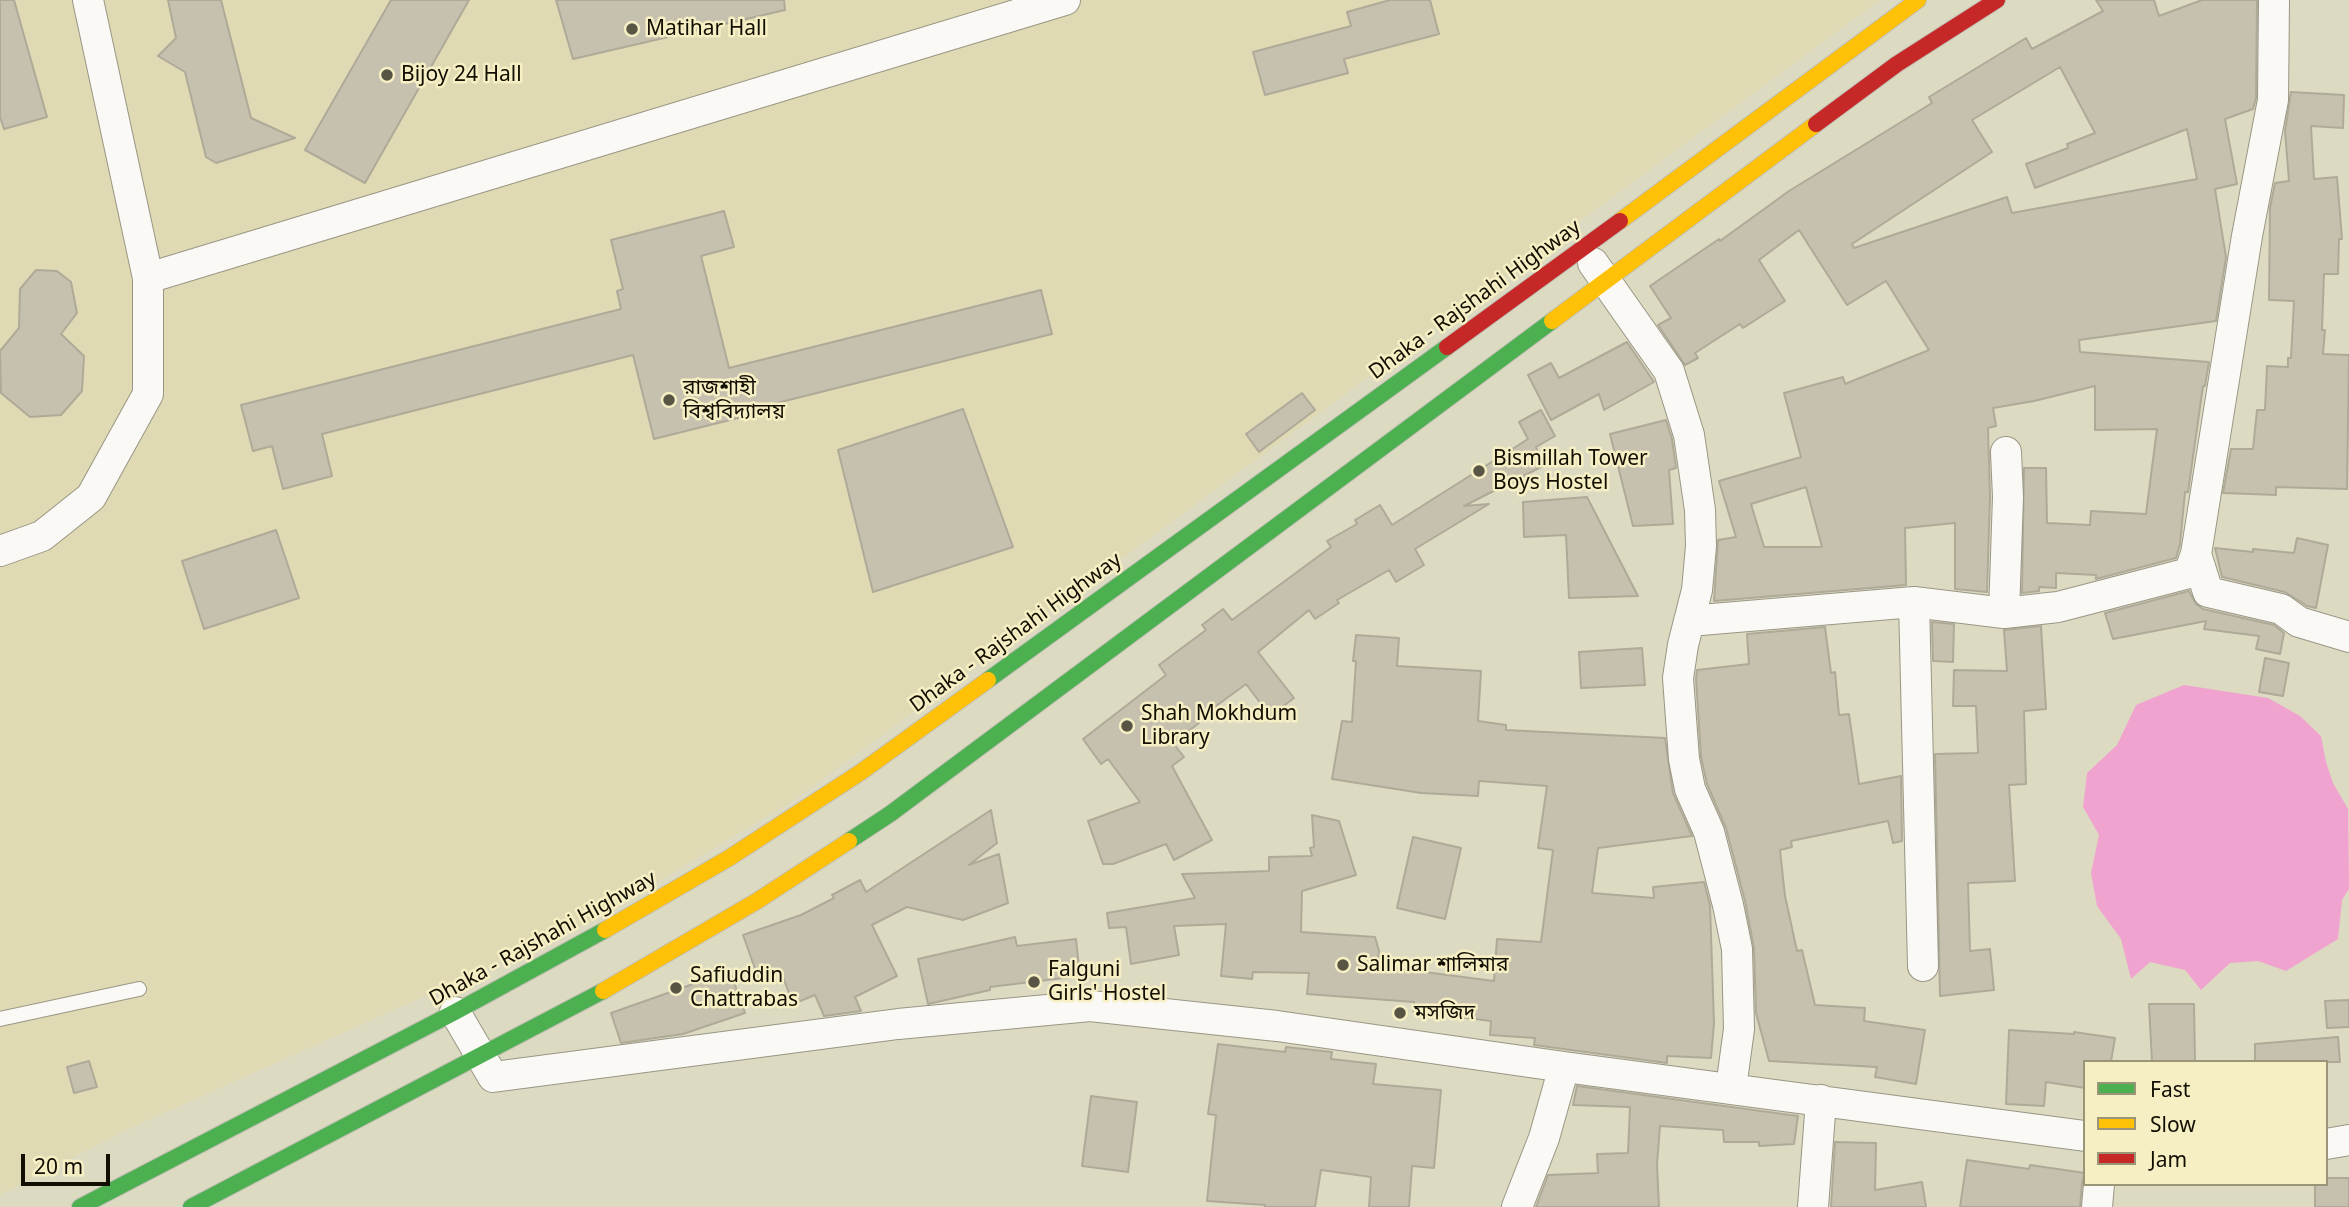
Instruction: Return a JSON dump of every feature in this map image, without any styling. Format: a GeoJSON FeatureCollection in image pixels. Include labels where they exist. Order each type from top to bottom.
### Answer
{"type":"FeatureCollection","features":[{"type":"Feature","properties":{"kind":"highway","name":"Dhaka - Rajshahi Highway"},"geometry":{"type":"LineString","coordinates":[[80,1207],[576,947],[729,858],[861,772],[1582,249],[1918,0]]}},
{"type":"Feature","properties":{"kind":"highway"},"geometry":{"type":"LineString","coordinates":[[191,1207],[603,991],[757,901],[890,814],[1897,64],[1997,0]]}},
{"type":"Feature","properties":{"kind":"street"},"geometry":{"type":"LineString","coordinates":[[0,551],[42,536],[91,497],[148,394],[148,278],[88,0]]}},
{"type":"Feature","properties":{"kind":"street"},"geometry":{"type":"LineString","coordinates":[[148,278],[1065,0]]}},
{"type":"Feature","properties":{"kind":"street"},"geometry":{"type":"LineString","coordinates":[[1689,621],[1914,602],[2004,613],[2058,607],[2189,573],[2196,554],[2247,236],[2273,100],[2274,0]]}},
{"type":"Feature","properties":{"kind":"street"},"geometry":{"type":"LineString","coordinates":[[1582,249],[1669,371],[1689,435],[1700,510],[1701,546],[1697,590],[1678,678],[1684,758],[1690,789],[1709,832],[1737,948],[1739,1030],[1731,1088]]}},
{"type":"Feature","properties":{"kind":"street"},"geometry":{"type":"LineString","coordinates":[[2004,613],[2008,497],[2006,452]]}},
{"type":"Feature","properties":{"kind":"street"},"geometry":{"type":"LineString","coordinates":[[2196,554],[2208,592],[2281,609],[2299,622],[2349,637]]}},
{"type":"Feature","properties":{"kind":"street"},"geometry":{"type":"LineString","coordinates":[[1914,602],[1923,966]]}},
{"type":"Feature","properties":{"kind":"street"},"geometry":{"type":"LineString","coordinates":[[455,1012],[492,1077],[898,1024],[1090,1006],[1277,1026],[2083,1136]]}},
{"type":"Feature","properties":{"kind":"street"},"geometry":{"type":"LineString","coordinates":[[1517,1207],[1544,1138],[1564,1067]]}},
{"type":"Feature","properties":{"kind":"street"},"geometry":{"type":"LineString","coordinates":[[1813,1207],[1821,1100]]}},
{"type":"Feature","properties":{"kind":"street"},"geometry":{"type":"LineString","coordinates":[[2328,1144],[2349,1140]]}},
{"type":"Feature","properties":{"kind":"street"},"geometry":{"type":"LineString","coordinates":[[2097,1207],[2099,1186]]}},
{"type":"Feature","properties":{"kind":"lane"},"geometry":{"type":"LineString","coordinates":[[0,1019],[139,989]]}},
{"type":"Feature","properties":{"kind":"shaded area","name":"রাজশাহী বিশ্ববিদ্যালয়"},"geometry":{"type":"Polygon","coordinates":[[[0,0],[1880,0],[794,800],[594,920],[124,1131],[0,1195],[0,0]]]}},
{"type":"Feature","properties":{"kind":"shaded area"},"geometry":{"type":"Polygon","coordinates":[[[2184,685],[2268,698],[2300,716],[2321,736],[2333,783],[2348,809],[2349,889],[2342,900],[2338,939],[2286,971],[2258,961],[2230,963],[2201,990],[2185,970],[2150,962],[2131,979],[2121,939],[2097,906],[2091,873],[2099,835],[2083,807],[2087,773],[2117,745],[2136,705],[2184,685]]]}},
{"type":"Feature","properties":{"kind":"building"},"geometry":{"type":"Polygon","coordinates":[[[0,0],[14,0],[47,117],[4,129],[0,117],[0,0]]]}},
{"type":"Feature","properties":{"kind":"building"},"geometry":{"type":"Polygon","coordinates":[[[168,0],[221,0],[251,118],[295,138],[216,163],[206,157],[185,72],[158,56],[176,38],[168,0]]]}},
{"type":"Feature","properties":{"kind":"building","name":"Bijoy 24 Hall"},"geometry":{"type":"Polygon","coordinates":[[[391,0],[469,0],[365,183],[305,150],[391,0]]]}},
{"type":"Feature","properties":{"kind":"building","name":"Matihar Hall"},"geometry":{"type":"Polygon","coordinates":[[[556,0],[784,0],[785,10],[573,59],[556,0]]]}},
{"type":"Feature","properties":{"kind":"building"},"geometry":{"type":"Polygon","coordinates":[[[1390,0],[1430,0],[1439,34],[1344,59],[1348,73],[1265,95],[1253,52],[1351,26],[1347,12],[1390,0]]]}},
{"type":"Feature","properties":{"kind":"building"},"geometry":{"type":"Polygon","coordinates":[[[2096,0],[2154,0],[2159,16],[2202,0],[2257,0],[2256,98],[2253,109],[2225,119],[2237,184],[2215,189],[2226,257],[2216,321],[2079,340],[2080,352],[2209,362],[2176,558],[2096,579],[2096,575],[2056,573],[2056,588],[2039,587],[2039,591],[2022,593],[2024,468],[2046,468],[2047,523],[2090,525],[2091,511],[2146,514],[2157,429],[2095,430],[2095,386],[1993,408],[1996,426],[1988,428],[1990,497],[1987,592],[1955,589],[1955,523],[1905,528],[1906,585],[1714,601],[1718,540],[1736,537],[1719,481],[1801,457],[1784,393],[1843,377],[1845,384],[1929,350],[1886,281],[1847,305],[1799,230],[1759,260],[1785,301],[1743,328],[1740,324],[1695,353],[1698,358],[1685,365],[1658,325],[1671,318],[1650,286],[1719,239],[1720,241],[1789,191],[1932,103],[1929,97],[2026,38],[2032,49],[2103,11],[2096,0]],[[2060,67],[1972,120],[1992,152],[1852,244],[1854,248],[2007,197],[2012,213],[2197,179],[2187,129],[2035,188],[2026,164],[2068,148],[2067,144],[2095,133],[2060,67]],[[1806,487],[1751,504],[1764,547],[1822,547],[1806,487]]]}},
{"type":"Feature","properties":{"kind":"building"},"geometry":{"type":"Polygon","coordinates":[[[2291,92],[2344,95],[2343,128],[2311,126],[2314,179],[2337,177],[2342,239],[2339,239],[2338,274],[2324,274],[2322,330],[2325,330],[2323,354],[2349,355],[2347,489],[2276,487],[2276,495],[2223,493],[2231,449],[2253,449],[2257,410],[2265,410],[2267,366],[2288,367],[2288,358],[2291,358],[2294,301],[2269,300],[2270,208],[2275,183],[2289,181],[2285,131],[2291,92]]]}},
{"type":"Feature","properties":{"kind":"building"},"geometry":{"type":"Polygon","coordinates":[[[724,211],[734,247],[701,256],[729,368],[1041,290],[1052,334],[741,412],[742,417],[654,439],[633,355],[322,434],[332,476],[283,489],[272,446],[253,451],[241,405],[621,309],[617,291],[623,289],[611,240],[724,211]]]}},
{"type":"Feature","properties":{"kind":"building"},"geometry":{"type":"Polygon","coordinates":[[[36,270],[57,271],[71,282],[77,313],[61,334],[84,356],[82,391],[61,415],[30,417],[1,393],[0,351],[19,328],[20,289],[36,270]]]}},
{"type":"Feature","properties":{"kind":"building"},"geometry":{"type":"Polygon","coordinates":[[[1627,342],[1654,382],[1604,410],[1599,394],[1551,420],[1528,375],[1551,363],[1559,378],[1627,342]]]}},
{"type":"Feature","properties":{"kind":"building"},"geometry":{"type":"Polygon","coordinates":[[[1302,393],[1315,410],[1259,452],[1246,434],[1302,393]]]}},
{"type":"Feature","properties":{"kind":"building"},"geometry":{"type":"Polygon","coordinates":[[[963,409],[1013,547],[873,592],[838,450],[963,409]]]}},
{"type":"Feature","properties":{"kind":"building"},"geometry":{"type":"Polygon","coordinates":[[[1541,410],[1555,436],[1536,447],[1543,466],[1464,506],[1489,504],[1415,549],[1424,565],[1396,582],[1389,570],[1337,600],[1339,603],[1315,619],[1309,610],[1258,652],[1294,698],[1270,716],[1246,684],[1197,720],[1199,723],[1173,743],[1184,757],[1172,766],[1212,840],[1174,860],[1166,844],[1113,864],[1103,864],[1088,821],[1140,802],[1108,759],[1101,764],[1083,739],[1166,675],[1159,665],[1206,630],[1202,625],[1223,609],[1232,620],[1331,547],[1327,541],[1357,524],[1355,520],[1380,505],[1392,525],[1528,439],[1519,422],[1541,410]]]}},
{"type":"Feature","properties":{"kind":"building"},"geometry":{"type":"Polygon","coordinates":[[[1666,420],[1676,468],[1669,470],[1673,524],[1633,526],[1610,434],[1666,420]]]}},
{"type":"Feature","properties":{"kind":"building"},"geometry":{"type":"Polygon","coordinates":[[[1587,497],[1638,596],[1569,598],[1566,535],[1524,537],[1523,502],[1587,497]]]}},
{"type":"Feature","properties":{"kind":"building"},"geometry":{"type":"Polygon","coordinates":[[[276,530],[299,598],[204,629],[182,561],[276,530]]]}},
{"type":"Feature","properties":{"kind":"building"},"geometry":{"type":"Polygon","coordinates":[[[2297,538],[2328,545],[2316,608],[2307,606],[2285,592],[2222,577],[2215,548],[2294,553],[2297,538]]]}},
{"type":"Feature","properties":{"kind":"building"},"geometry":{"type":"Polygon","coordinates":[[[2189,591],[2196,604],[2203,609],[2274,625],[2284,633],[2280,654],[2256,649],[2259,636],[2204,629],[2206,621],[2113,639],[2105,613],[2189,591]]]}},
{"type":"Feature","properties":{"kind":"building"},"geometry":{"type":"Polygon","coordinates":[[[1932,622],[1954,624],[1953,662],[1933,661],[1932,622]]]}},
{"type":"Feature","properties":{"kind":"building"},"geometry":{"type":"Polygon","coordinates":[[[2041,626],[2046,709],[2024,711],[2026,784],[2009,785],[2015,881],[1968,883],[1970,951],[1990,949],[1994,990],[1940,996],[1935,754],[1978,753],[1976,706],[1953,706],[1954,670],[2007,671],[2004,630],[2041,626]]]}},
{"type":"Feature","properties":{"kind":"building"},"geometry":{"type":"Polygon","coordinates":[[[1825,627],[1831,673],[1835,672],[1839,715],[1849,714],[1859,784],[1901,776],[1902,841],[1893,843],[1888,821],[1791,841],[1792,847],[1780,850],[1785,896],[1797,951],[1802,950],[1815,1005],[1865,1008],[1864,1021],[1925,1030],[1916,1084],[1875,1077],[1877,1067],[1769,1061],[1756,1013],[1754,948],[1745,901],[1726,828],[1707,784],[1701,757],[1697,670],[1749,664],[1747,634],[1825,627]]]}},
{"type":"Feature","properties":{"kind":"building"},"geometry":{"type":"Polygon","coordinates":[[[1356,635],[1399,638],[1397,666],[1481,671],[1478,721],[1506,725],[1506,730],[1665,738],[1673,793],[1692,836],[1598,848],[1592,893],[1654,898],[1653,887],[1704,882],[1710,905],[1714,1023],[1711,1058],[1667,1056],[1667,1063],[1534,1045],[1535,1038],[1490,1035],[1491,1021],[1413,1011],[1414,1002],[1307,994],[1309,973],[1253,972],[1252,979],[1221,976],[1226,924],[1174,926],[1179,955],[1131,964],[1126,927],[1109,928],[1107,913],[1195,898],[1182,874],[1269,871],[1269,857],[1312,856],[1312,815],[1339,821],[1356,875],[1302,891],[1301,932],[1375,937],[1379,951],[1378,966],[1494,981],[1497,939],[1541,942],[1553,850],[1538,848],[1547,786],[1479,781],[1478,796],[1421,793],[1332,779],[1342,721],[1352,722],[1356,635]]]}},
{"type":"Feature","properties":{"kind":"building"},"geometry":{"type":"Polygon","coordinates":[[[1642,648],[1645,685],[1581,688],[1579,652],[1642,648]]]}},
{"type":"Feature","properties":{"kind":"building"},"geometry":{"type":"Polygon","coordinates":[[[2265,658],[2289,663],[2283,696],[2259,692],[2265,658]]]}},
{"type":"Feature","properties":{"kind":"building"},"geometry":{"type":"Polygon","coordinates":[[[991,810],[997,843],[969,865],[999,854],[1008,903],[963,920],[907,907],[872,925],[897,976],[855,997],[861,1011],[824,1016],[815,995],[793,1004],[780,969],[758,977],[743,935],[801,915],[834,898],[832,895],[860,880],[866,892],[991,810]]]}},
{"type":"Feature","properties":{"kind":"building"},"geometry":{"type":"Polygon","coordinates":[[[1413,837],[1461,848],[1445,919],[1397,908],[1413,837]]]}},
{"type":"Feature","properties":{"kind":"building"},"geometry":{"type":"Polygon","coordinates":[[[1015,937],[1017,946],[1076,939],[1080,976],[990,987],[990,990],[928,1004],[918,959],[1015,937]]]}},
{"type":"Feature","properties":{"kind":"building"},"geometry":{"type":"Polygon","coordinates":[[[730,971],[745,1013],[683,1034],[621,1043],[611,1013],[730,971]]]}},
{"type":"Feature","properties":{"kind":"building"},"geometry":{"type":"Polygon","coordinates":[[[2349,1000],[2349,1027],[2327,1028],[2325,1001],[2349,1000]]]}},
{"type":"Feature","properties":{"kind":"building"},"geometry":{"type":"Polygon","coordinates":[[[2149,1004],[2194,1004],[2195,1060],[2152,1060],[2149,1004]]]}},
{"type":"Feature","properties":{"kind":"building"},"geometry":{"type":"Polygon","coordinates":[[[2009,1030],[2074,1032],[2115,1038],[2111,1060],[2083,1060],[2083,1088],[2046,1082],[2044,1106],[2006,1104],[2009,1030]]]}},
{"type":"Feature","properties":{"kind":"building"},"geometry":{"type":"Polygon","coordinates":[[[2338,1037],[2340,1062],[2255,1060],[2255,1044],[2338,1037]]]}},
{"type":"Feature","properties":{"kind":"building"},"geometry":{"type":"Polygon","coordinates":[[[1218,1044],[1285,1052],[1286,1047],[1332,1052],[1331,1059],[1376,1064],[1373,1084],[1441,1090],[1434,1168],[1412,1166],[1409,1207],[1369,1207],[1371,1177],[1321,1170],[1315,1207],[1265,1207],[1207,1201],[1216,1115],[1208,1114],[1218,1044]]]}},
{"type":"Feature","properties":{"kind":"building"},"geometry":{"type":"Polygon","coordinates":[[[89,1061],[97,1087],[74,1093],[67,1067],[89,1061]]]}},
{"type":"Feature","properties":{"kind":"building"},"geometry":{"type":"Polygon","coordinates":[[[1577,1086],[1798,1116],[1794,1144],[1759,1146],[1759,1142],[1724,1142],[1723,1130],[1660,1126],[1657,1164],[1659,1207],[1536,1207],[1548,1175],[1598,1173],[1597,1154],[1628,1153],[1630,1107],[1573,1105],[1577,1086]]]}},
{"type":"Feature","properties":{"kind":"building"},"geometry":{"type":"Polygon","coordinates":[[[1091,1096],[1137,1102],[1128,1172],[1082,1166],[1091,1096]]]}},
{"type":"Feature","properties":{"kind":"building"},"geometry":{"type":"Polygon","coordinates":[[[1835,1142],[1876,1143],[1875,1190],[1922,1182],[1926,1207],[1831,1207],[1835,1142]]]}},
{"type":"Feature","properties":{"kind":"building"},"geometry":{"type":"Polygon","coordinates":[[[1967,1160],[2029,1169],[2030,1165],[2083,1173],[2080,1207],[1960,1207],[1967,1160]]]}},
{"type":"Feature","properties":{"kind":"building"},"geometry":{"type":"Polygon","coordinates":[[[2328,1178],[2349,1178],[2349,1207],[2315,1207],[2315,1186],[2328,1186],[2328,1178]]]}},
{"type":"Feature","properties":{"kind":"traffic: fast"},"geometry":{"type":"LineString","coordinates":[[849,841],[890,814],[1552,321]]}},
{"type":"Feature","properties":{"kind":"traffic: fast"},"geometry":{"type":"LineString","coordinates":[[988,680],[1447,347]]}},
{"type":"Feature","properties":{"kind":"traffic: fast"},"geometry":{"type":"LineString","coordinates":[[80,1207],[455,1012],[605,930]]}},
{"type":"Feature","properties":{"kind":"traffic: fast"},"geometry":{"type":"LineString","coordinates":[[191,1207],[603,991]]}},
{"type":"Feature","properties":{"kind":"traffic: slow"},"geometry":{"type":"LineString","coordinates":[[1620,221],[1918,0]]}},
{"type":"Feature","properties":{"kind":"traffic: slow"},"geometry":{"type":"LineString","coordinates":[[1552,321],[1816,124]]}},
{"type":"Feature","properties":{"kind":"traffic: slow"},"geometry":{"type":"LineString","coordinates":[[605,930],[729,858],[861,772],[988,680]]}},
{"type":"Feature","properties":{"kind":"traffic: slow"},"geometry":{"type":"LineString","coordinates":[[603,991],[757,901],[849,841]]}},
{"type":"Feature","properties":{"kind":"traffic: jam"},"geometry":{"type":"LineString","coordinates":[[1816,124],[1897,64],[1997,0]]}},
{"type":"Feature","properties":{"kind":"traffic: jam"},"geometry":{"type":"LineString","coordinates":[[1447,347],[1620,221]]}},
{"type":"Feature","properties":{"kind":"place","name":"Matihar Hall"},"geometry":{"type":"Point","coordinates":[632,29]}},
{"type":"Feature","properties":{"kind":"place","name":"Bijoy 24 Hall"},"geometry":{"type":"Point","coordinates":[387,75]}},
{"type":"Feature","properties":{"kind":"place","name":"রাজশাহী বিশ্ববিদ্যালয়"},"geometry":{"type":"Point","coordinates":[669,400]}},
{"type":"Feature","properties":{"kind":"place","name":"Bismillah Tower Boys Hostel"},"geometry":{"type":"Point","coordinates":[1479,471]}},
{"type":"Feature","properties":{"kind":"place","name":"Shah Mokhdum Library"},"geometry":{"type":"Point","coordinates":[1127,726]}},
{"type":"Feature","properties":{"kind":"place","name":"Salimar শালিমার"},"geometry":{"type":"Point","coordinates":[1343,965]}},
{"type":"Feature","properties":{"kind":"place","name":"Falguni Girls' Hostel"},"geometry":{"type":"Point","coordinates":[1034,982]}},
{"type":"Feature","properties":{"kind":"place","name":"Safiuddin Chattrabas"},"geometry":{"type":"Point","coordinates":[676,988]}},
{"type":"Feature","properties":{"kind":"place","name":"মসজিদ"},"geometry":{"type":"Point","coordinates":[1400,1013]}}]}
